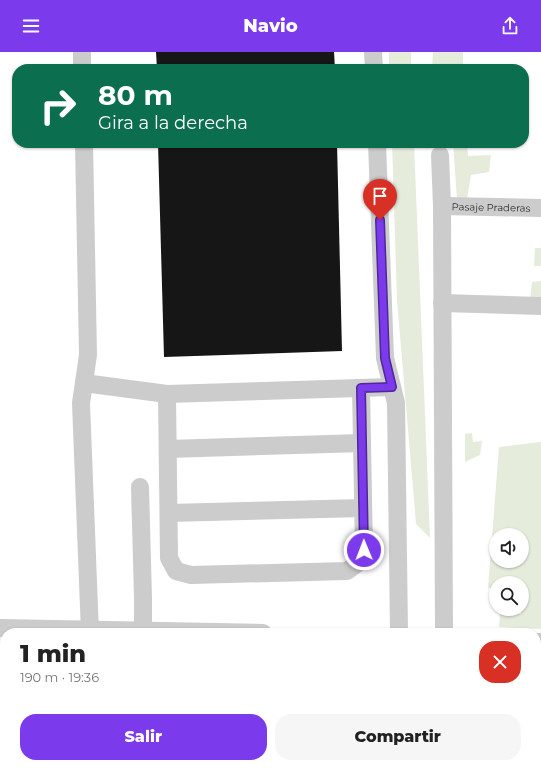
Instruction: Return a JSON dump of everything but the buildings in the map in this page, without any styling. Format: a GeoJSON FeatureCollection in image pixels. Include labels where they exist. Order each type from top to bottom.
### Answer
{"type":"FeatureCollection","features":[{"type":"Feature","properties":{"kind":"street"},"geometry":{"type":"LineString","coordinates":[[82,52],[82,64]]}},
{"type":"Feature","properties":{"kind":"street"},"geometry":{"type":"LineString","coordinates":[[373,52],[374,64]]}},
{"type":"Feature","properties":{"kind":"street"},"geometry":{"type":"LineString","coordinates":[[84,148],[88,355],[81,403],[90,628]]}},
{"type":"Feature","properties":{"kind":"street"},"geometry":{"type":"LineString","coordinates":[[377,148],[385,358],[396,403],[399,628]]}},
{"type":"Feature","properties":{"kind":"street"},"geometry":{"type":"LineString","coordinates":[[440,155],[442,206],[444,628]]}},
{"type":"Feature","properties":{"kind":"street","name":"Pasaje Praderas"},"geometry":{"type":"LineString","coordinates":[[442,206],[541,208]]}},
{"type":"Feature","properties":{"kind":"street"},"geometry":{"type":"LineString","coordinates":[[442,303],[541,306]]}},
{"type":"Feature","properties":{"kind":"street"},"geometry":{"type":"LineString","coordinates":[[84,383],[167,394],[392,387]]}},
{"type":"Feature","properties":{"kind":"street"},"geometry":{"type":"LineString","coordinates":[[167,394],[169,558],[176,571],[191,576],[347,571],[358,563],[364,550],[361,388]]}},
{"type":"Feature","properties":{"kind":"street"},"geometry":{"type":"LineString","coordinates":[[168,449],[362,443]]}},
{"type":"Feature","properties":{"kind":"street"},"geometry":{"type":"LineString","coordinates":[[140,487],[144,598],[143,628]]}},
{"type":"Feature","properties":{"kind":"street"},"geometry":{"type":"LineString","coordinates":[[169,513],[363,508]]}},
{"type":"Feature","properties":{"kind":"green space"},"geometry":{"type":"Polygon","coordinates":[[[389,52],[411,52],[411,64],[389,64],[389,52]]]}},
{"type":"Feature","properties":{"kind":"green space"},"geometry":{"type":"Polygon","coordinates":[[[433,52],[463,52],[463,64],[432,64],[433,52]]]}},
{"type":"Feature","properties":{"kind":"green space"},"geometry":{"type":"Polygon","coordinates":[[[392,148],[414,148],[430,538],[416,524],[397,300],[392,148]]]}},
{"type":"Feature","properties":{"kind":"green space"},"geometry":{"type":"Polygon","coordinates":[[[453,148],[467,148],[468,156],[491,155],[489,172],[471,175],[467,199],[457,199],[453,148]]]}},
{"type":"Feature","properties":{"kind":"green space"},"geometry":{"type":"Polygon","coordinates":[[[535,248],[541,248],[541,266],[534,266],[535,248]]]}},
{"type":"Feature","properties":{"kind":"green space"},"geometry":{"type":"Polygon","coordinates":[[[541,281],[541,299],[530,299],[532,282],[541,281]]]}},
{"type":"Feature","properties":{"kind":"green space"},"geometry":{"type":"Polygon","coordinates":[[[472,433],[473,442],[482,441],[480,455],[465,462],[465,434],[472,433]]]}},
{"type":"Feature","properties":{"kind":"green space"},"geometry":{"type":"Polygon","coordinates":[[[541,442],[541,628],[499,627],[500,616],[529,616],[529,576],[489,576],[488,588],[490,568],[529,568],[529,528],[493,528],[499,447],[541,442]]]}},
{"type":"Feature","properties":{"kind":"route"},"geometry":{"type":"LineString","coordinates":[[364,550],[361,388],[392,387],[385,358],[380,220]]}}]}
